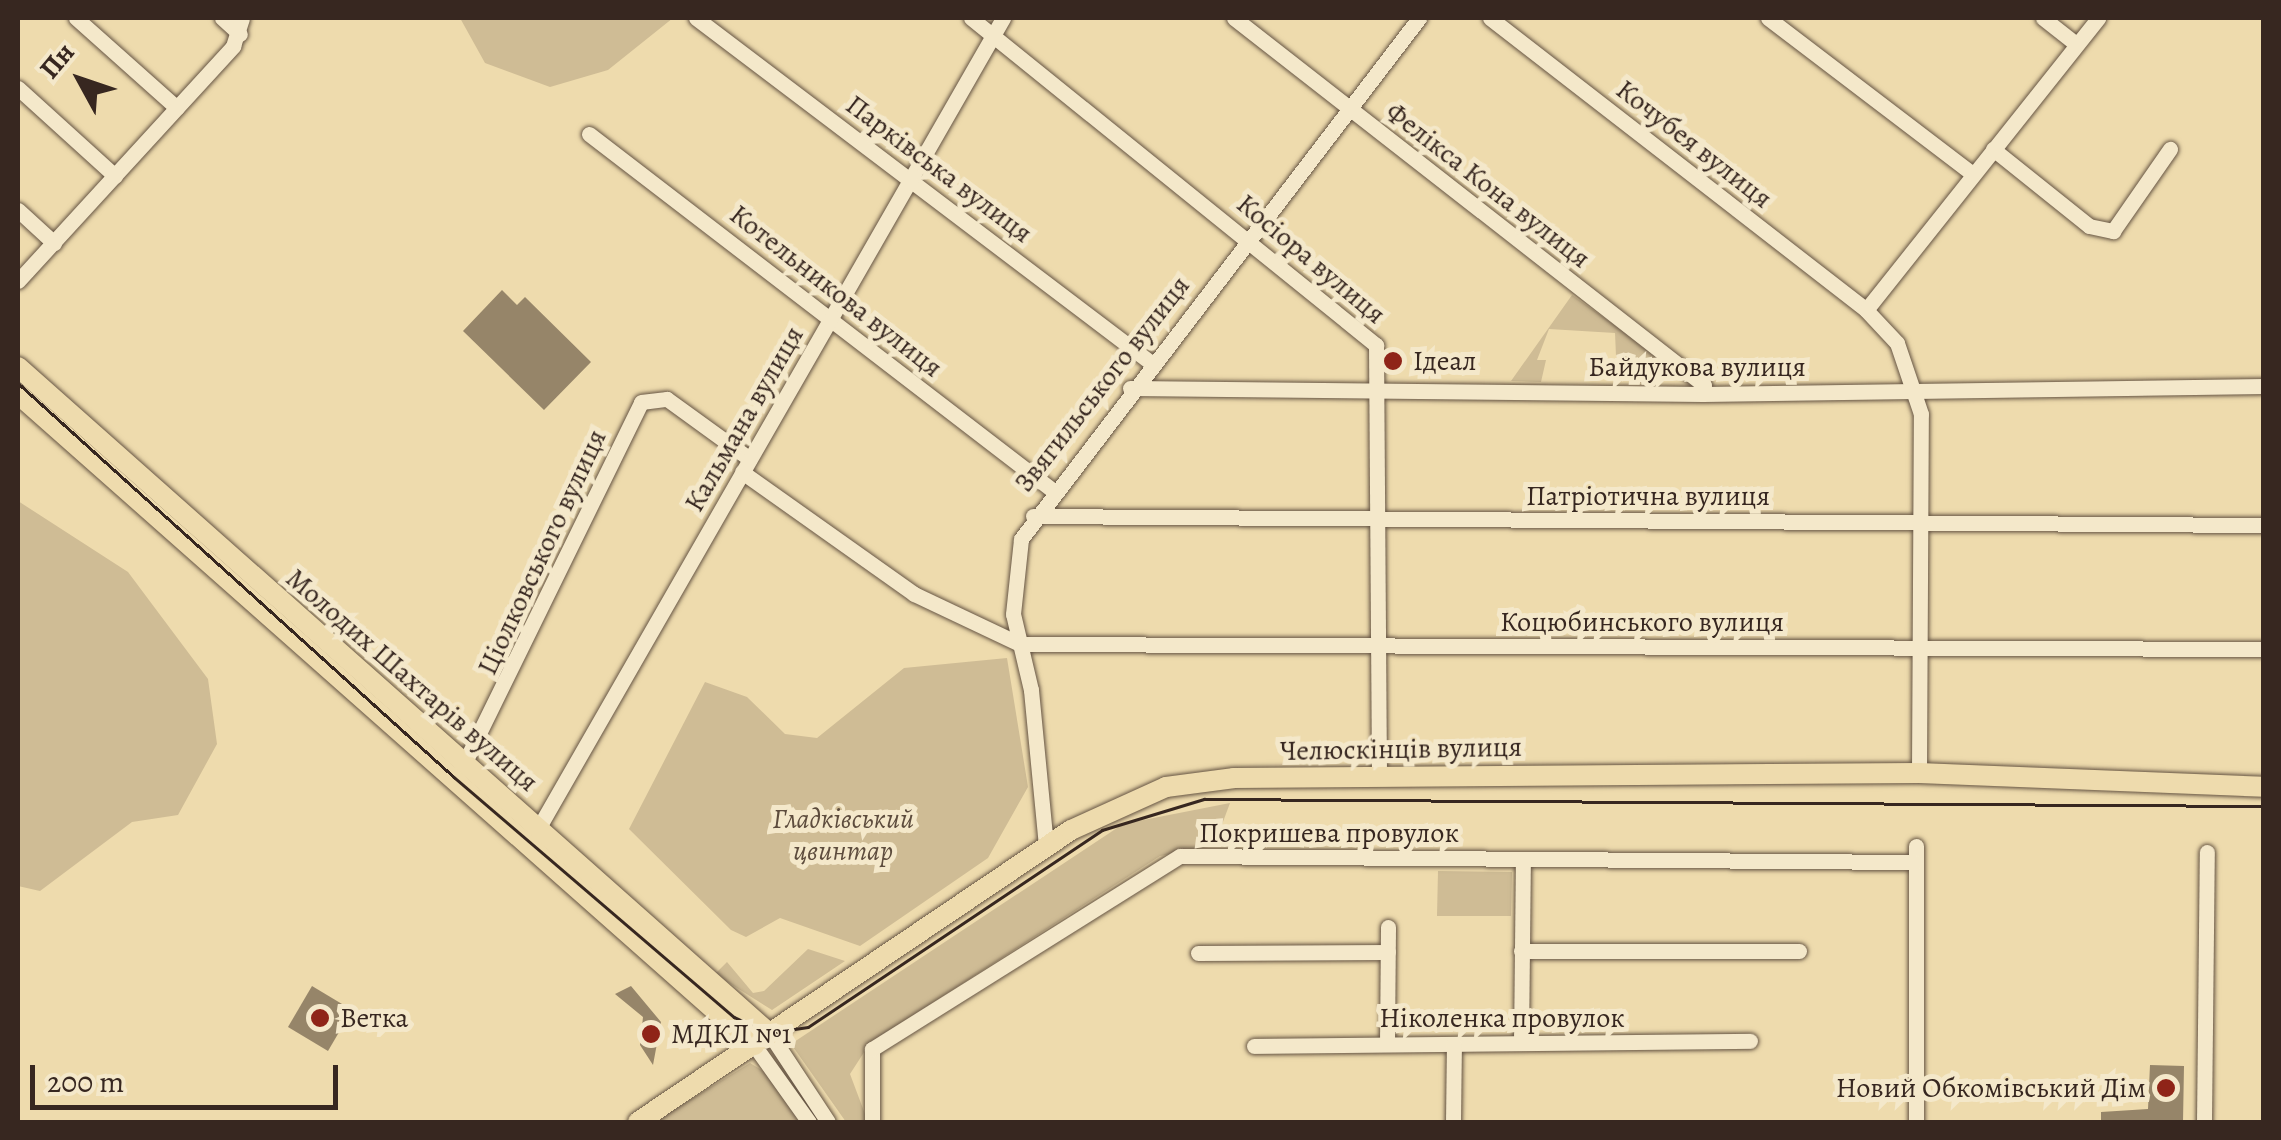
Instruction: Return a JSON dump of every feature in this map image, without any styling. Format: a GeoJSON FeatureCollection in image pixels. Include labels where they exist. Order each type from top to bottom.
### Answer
{"type":"FeatureCollection","features":[{"type":"Feature","properties":{"kind":"main road","name":"Молодих Шахтарів вулиця"},"geometry":{"type":"LineString","coordinates":[[18,367],[464,766],[533,837],[762,1040]]}},
{"type":"Feature","properties":{"kind":"main road","name":"Молодих Шахтарів вулиця"},"geometry":{"type":"LineString","coordinates":[[18,394],[449,782],[533,837]]}},
{"type":"Feature","properties":{"kind":"main road","name":"Челюскінців вулиця"},"geometry":{"type":"LineString","coordinates":[[638,1122],[1046,846],[1166,786],[1378,776],[1919,773],[2264,787]]}},
{"type":"Feature","properties":{"kind":"street"},"geometry":{"type":"LineString","coordinates":[[76,18],[177,108]]}},
{"type":"Feature","properties":{"kind":"street"},"geometry":{"type":"LineString","coordinates":[[18,281],[177,108],[241,26],[222,18]]}},
{"type":"Feature","properties":{"kind":"street","name":"Парківська вулиця"},"geometry":{"type":"LineString","coordinates":[[696,18],[911,177],[1150,362]]}},
{"type":"Feature","properties":{"kind":"street","name":"Косіора вулиця"},"geometry":{"type":"LineString","coordinates":[[971,18],[1368,331],[1378,392],[1378,776]]}},
{"type":"Feature","properties":{"kind":"street","name":"Кальмана вулиця"},"geometry":{"type":"LineString","coordinates":[[533,837],[1003,18]]}},
{"type":"Feature","properties":{"kind":"street","name":"Фелікса Кона вулиця"},"geometry":{"type":"LineString","coordinates":[[1234,18],[1704,385],[1703,394]]}},
{"type":"Feature","properties":{"kind":"street","name":"Звягильського вулиця"},"geometry":{"type":"LineString","coordinates":[[1046,846],[1020,644],[1015,561],[1032,516],[1419,18]]}},
{"type":"Feature","properties":{"kind":"street","name":"Кочубея вулиця"},"geometry":{"type":"LineString","coordinates":[[1490,18],[1884,324],[1917,390]]}},
{"type":"Feature","properties":{"kind":"street"},"geometry":{"type":"LineString","coordinates":[[1768,18],[1972,174]]}},
{"type":"Feature","properties":{"kind":"street"},"geometry":{"type":"LineString","coordinates":[[2043,18],[2076,44]]}},
{"type":"Feature","properties":{"kind":"street"},"geometry":{"type":"LineString","coordinates":[[1866,310],[2098,18]]}},
{"type":"Feature","properties":{"kind":"street"},"geometry":{"type":"LineString","coordinates":[[18,88],[115,176]]}},
{"type":"Feature","properties":{"kind":"street","name":"Котельникова вулиця"},"geometry":{"type":"LineString","coordinates":[[589,134],[1051,489]]}},
{"type":"Feature","properties":{"kind":"street"},"geometry":{"type":"LineString","coordinates":[[1993,149],[2090,226],[2113,231],[2170,149]]}},
{"type":"Feature","properties":{"kind":"street"},"geometry":{"type":"LineString","coordinates":[[18,210],[54,243]]}},
{"type":"Feature","properties":{"kind":"street","name":"Байдукова вулиця"},"geometry":{"type":"LineString","coordinates":[[1130,388],[1703,394],[2264,386]]}},
{"type":"Feature","properties":{"kind":"street"},"geometry":{"type":"LineString","coordinates":[[1917,390],[1922,523],[1919,773]]}},
{"type":"Feature","properties":{"kind":"street","name":"Ціолковського вулиця"},"geometry":{"type":"LineString","coordinates":[[449,782],[464,766],[650,394],[746,465]]}},
{"type":"Feature","properties":{"kind":"street"},"geometry":{"type":"LineString","coordinates":[[746,465],[914,594],[1020,644]]}},
{"type":"Feature","properties":{"kind":"street","name":"Патріотична вулиця"},"geometry":{"type":"LineString","coordinates":[[1032,516],[2264,524]]}},
{"type":"Feature","properties":{"kind":"street","name":"Коцюбинського вулиця"},"geometry":{"type":"LineString","coordinates":[[1020,644],[1920,652],[2264,650]]}},
{"type":"Feature","properties":{"kind":"street"},"geometry":{"type":"LineString","coordinates":[[2204,1122],[2206,852]]}},
{"type":"Feature","properties":{"kind":"street","name":"Покришева провулок"},"geometry":{"type":"LineString","coordinates":[[872,1122],[872,1049],[1180,856],[1523,859],[1915,854],[1916,1122]]}},
{"type":"Feature","properties":{"kind":"street"},"geometry":{"type":"LineString","coordinates":[[1521,1043],[1523,859]]}},
{"type":"Feature","properties":{"kind":"street"},"geometry":{"type":"LineString","coordinates":[[1387,1044],[1388,927]]}},
{"type":"Feature","properties":{"kind":"street"},"geometry":{"type":"LineString","coordinates":[[1522,951],[1800,950]]}},
{"type":"Feature","properties":{"kind":"street"},"geometry":{"type":"LineString","coordinates":[[1198,952],[1388,952]]}},
{"type":"Feature","properties":{"kind":"street"},"geometry":{"type":"LineString","coordinates":[[762,1040],[810,1122]]}},
{"type":"Feature","properties":{"kind":"street"},"geometry":{"type":"LineString","coordinates":[[762,1040],[828,1122]]}},
{"type":"Feature","properties":{"kind":"street","name":"Ніколенка провулок"},"geometry":{"type":"LineString","coordinates":[[1254,1046],[1750,1041]]}},
{"type":"Feature","properties":{"kind":"street"},"geometry":{"type":"LineString","coordinates":[[1453,1122],[1454,1044]]}},
{"type":"Feature","properties":{"kind":"green space"},"geometry":{"type":"Polygon","coordinates":[[[460,18],[673,18],[608,70],[550,87],[485,63],[460,18]]]}},
{"type":"Feature","properties":{"kind":"green space"},"geometry":{"type":"Polygon","coordinates":[[[1572,295],[1665,361],[1676,380],[1629,384],[1630,358],[1616,356],[1615,333],[1549,329],[1537,360],[1546,360],[1541,382],[1511,381],[1572,295]]]}},
{"type":"Feature","properties":{"kind":"green space"},"geometry":{"type":"Polygon","coordinates":[[[18,501],[128,572],[208,679],[217,744],[178,815],[132,822],[40,891],[18,886],[18,501]]]}},
{"type":"Feature","properties":{"kind":"green space","name":"Гладківський цвинтар"},"geometry":{"type":"Polygon","coordinates":[[[1007,658],[1028,787],[988,858],[860,946],[780,918],[746,937],[731,930],[629,829],[705,682],[747,697],[785,734],[817,738],[904,668],[1007,658]]]}},
{"type":"Feature","properties":{"kind":"green space"},"geometry":{"type":"Polygon","coordinates":[[[1230,803],[1214,846],[1160,856],[870,1043],[850,1074],[868,1122],[846,1122],[791,1044],[1123,824],[1230,803]]]}},
{"type":"Feature","properties":{"kind":"green space"},"geometry":{"type":"Polygon","coordinates":[[[1438,871],[1512,872],[1511,916],[1437,916],[1438,871]]]}},
{"type":"Feature","properties":{"kind":"green space"},"geometry":{"type":"Polygon","coordinates":[[[808,949],[845,961],[772,1010],[715,974],[727,962],[753,993],[764,991],[808,949]]]}},
{"type":"Feature","properties":{"kind":"green space"},"geometry":{"type":"Polygon","coordinates":[[[750,1063],[770,1075],[801,1122],[654,1122],[750,1063]]]}},
{"type":"Feature","properties":{"kind":"building"},"geometry":{"type":"Polygon","coordinates":[[[502,290],[517,305],[525,297],[591,362],[544,410],[463,331],[502,290]]]}},
{"type":"Feature","properties":{"kind":"building","name":"Ветка"},"geometry":{"type":"Polygon","coordinates":[[[312,986],[352,1010],[328,1051],[288,1027],[312,986]]]}},
{"type":"Feature","properties":{"kind":"building","name":"МДКЛ №1"},"geometry":{"type":"Polygon","coordinates":[[[631,986],[661,1022],[653,1065],[640,1045],[643,1017],[615,994],[631,986]]]}},
{"type":"Feature","properties":{"kind":"building","name":"Новий Обкомівський Дім"},"geometry":{"type":"Polygon","coordinates":[[[2150,1065],[2184,1066],[2183,1122],[2101,1122],[2101,1112],[2148,1109],[2150,1065]]]}},
{"type":"Feature","properties":{"kind":"tram line"},"geometry":{"type":"LineString","coordinates":[[18,383],[454,777],[734,1017],[768,1033],[808,1027],[1102,830],[1204,799],[2264,806]]}},
{"type":"Feature","properties":{"kind":"place","name":"Ідеал"},"geometry":{"type":"Point","coordinates":[1393,361]}},
{"type":"Feature","properties":{"kind":"place","name":"Ветка"},"geometry":{"type":"Point","coordinates":[320,1018]}},
{"type":"Feature","properties":{"kind":"place","name":"МДКЛ №1"},"geometry":{"type":"Point","coordinates":[651,1034]}},
{"type":"Feature","properties":{"kind":"place","name":"Новий Обкомівський Дім"},"geometry":{"type":"Point","coordinates":[2166,1088]}}]}
